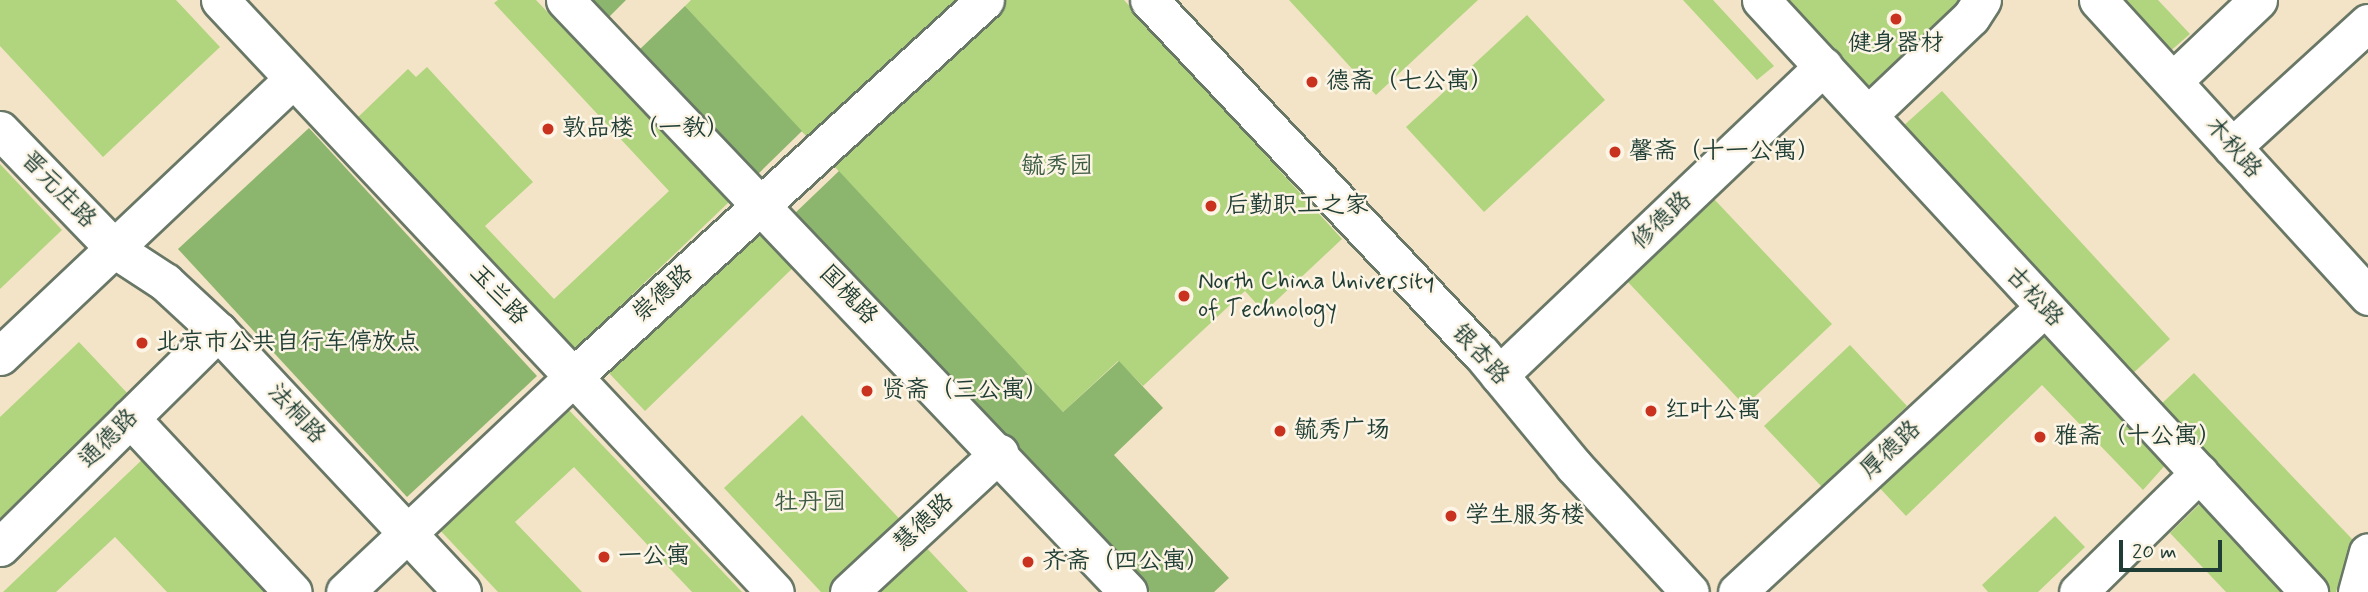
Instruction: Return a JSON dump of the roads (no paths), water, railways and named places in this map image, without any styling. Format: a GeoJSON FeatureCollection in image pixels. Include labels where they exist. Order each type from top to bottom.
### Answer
{"type":"FeatureCollection","features":[{"type":"Feature","properties":{"kind":"street","name":"玉兰路"},"geometry":{"type":"LineString","coordinates":[[220,0],[775,592]]}},
{"type":"Feature","properties":{"kind":"street","name":"国槐路"},"geometry":{"type":"LineString","coordinates":[[565,0],[999,453],[1128,592]]}},
{"type":"Feature","properties":{"kind":"street","name":"崇德路"},"geometry":{"type":"LineString","coordinates":[[345,592],[574,376],[985,0]]}},
{"type":"Feature","properties":{"kind":"street","name":"银杏路"},"geometry":{"type":"LineString","coordinates":[[1149,0],[1499,375],[1690,592]]}},
{"type":"Feature","properties":{"kind":"street","name":"古松路"},"geometry":{"type":"LineString","coordinates":[[1761,0],[2309,592]]}},
{"type":"Feature","properties":{"kind":"street"},"geometry":{"type":"LineString","coordinates":[[1868,116],[1971,17],[1982,0]]}},
{"type":"Feature","properties":{"kind":"street","name":"木秋路"},"geometry":{"type":"LineString","coordinates":[[2098,0],[2174,80],[2368,296]]}},
{"type":"Feature","properties":{"kind":"street"},"geometry":{"type":"LineString","coordinates":[[2174,80],[2258,0]]}},
{"type":"Feature","properties":{"kind":"street"},"geometry":{"type":"LineString","coordinates":[[2232,147],[2368,23]]}},
{"type":"Feature","properties":{"kind":"street","name":"修德路"},"geometry":{"type":"LineString","coordinates":[[1499,375],[1824,66]]}},
{"type":"Feature","properties":{"kind":"street"},"geometry":{"type":"LineString","coordinates":[[0,356],[116,250],[293,79]]}},
{"type":"Feature","properties":{"kind":"street","name":"晋元庄路"},"geometry":{"type":"LineString","coordinates":[[0,130],[116,250]]}},
{"type":"Feature","properties":{"kind":"street","name":"法桐路"},"geometry":{"type":"LineString","coordinates":[[116,250],[165,282],[218,331],[462,592]]}},
{"type":"Feature","properties":{"kind":"street","name":"厚德路"},"geometry":{"type":"LineString","coordinates":[[1737,592],[2044,308]]}},
{"type":"Feature","properties":{"kind":"street","name":"通德路"},"geometry":{"type":"LineString","coordinates":[[0,547],[218,331]]}},
{"type":"Feature","properties":{"kind":"street"},"geometry":{"type":"LineString","coordinates":[[130,418],[293,592]]}},
{"type":"Feature","properties":{"kind":"street","name":"慧德路"},"geometry":{"type":"LineString","coordinates":[[849,592],[999,453]]}},
{"type":"Feature","properties":{"kind":"street"},"geometry":{"type":"LineString","coordinates":[[2078,592],[2199,473]]}},
{"type":"Feature","properties":{"kind":"street"},"geometry":{"type":"LineString","coordinates":[[2357,592],[2368,552]]}},
{"type":"Feature","properties":{"kind":"place","name":"健身器材"},"geometry":{"type":"Point","coordinates":[1896,19]}},
{"type":"Feature","properties":{"kind":"place","name":"德斋（七公寓）"},"geometry":{"type":"Point","coordinates":[1312,82]}},
{"type":"Feature","properties":{"kind":"place","name":"敦品楼（一教）"},"geometry":{"type":"Point","coordinates":[548,129]}},
{"type":"Feature","properties":{"kind":"place","name":"馨斋（十一公寓）"},"geometry":{"type":"Point","coordinates":[1615,152]}},
{"type":"Feature","properties":{"kind":"place","name":"后勤职工之家"},"geometry":{"type":"Point","coordinates":[1211,206]}},
{"type":"Feature","properties":{"kind":"place","name":"North China University of Technology"},"geometry":{"type":"Point","coordinates":[1184,296]}},
{"type":"Feature","properties":{"kind":"place","name":"北京市公共自行车停放点"},"geometry":{"type":"Point","coordinates":[142,343]}},
{"type":"Feature","properties":{"kind":"place","name":"贤斋（三公寓）"},"geometry":{"type":"Point","coordinates":[867,391]}},
{"type":"Feature","properties":{"kind":"place","name":"红叶公寓"},"geometry":{"type":"Point","coordinates":[1651,411]}},
{"type":"Feature","properties":{"kind":"place","name":"毓秀广场"},"geometry":{"type":"Point","coordinates":[1280,431]}},
{"type":"Feature","properties":{"kind":"place","name":"雅斋（十公寓）"},"geometry":{"type":"Point","coordinates":[2040,437]}},
{"type":"Feature","properties":{"kind":"place","name":"学生服务楼"},"geometry":{"type":"Point","coordinates":[1451,516]}},
{"type":"Feature","properties":{"kind":"place","name":"一公寓"},"geometry":{"type":"Point","coordinates":[604,557]}},
{"type":"Feature","properties":{"kind":"place","name":"齐斋（四公寓）"},"geometry":{"type":"Point","coordinates":[1028,562]}},
{"type":"Feature","properties":{"kind":"park label","name":"毓秀园"},"geometry":{"type":"Point","coordinates":[1057,167]}},
{"type":"Feature","properties":{"kind":"park label","name":"牡丹园"},"geometry":{"type":"Point","coordinates":[810,503]}}]}
